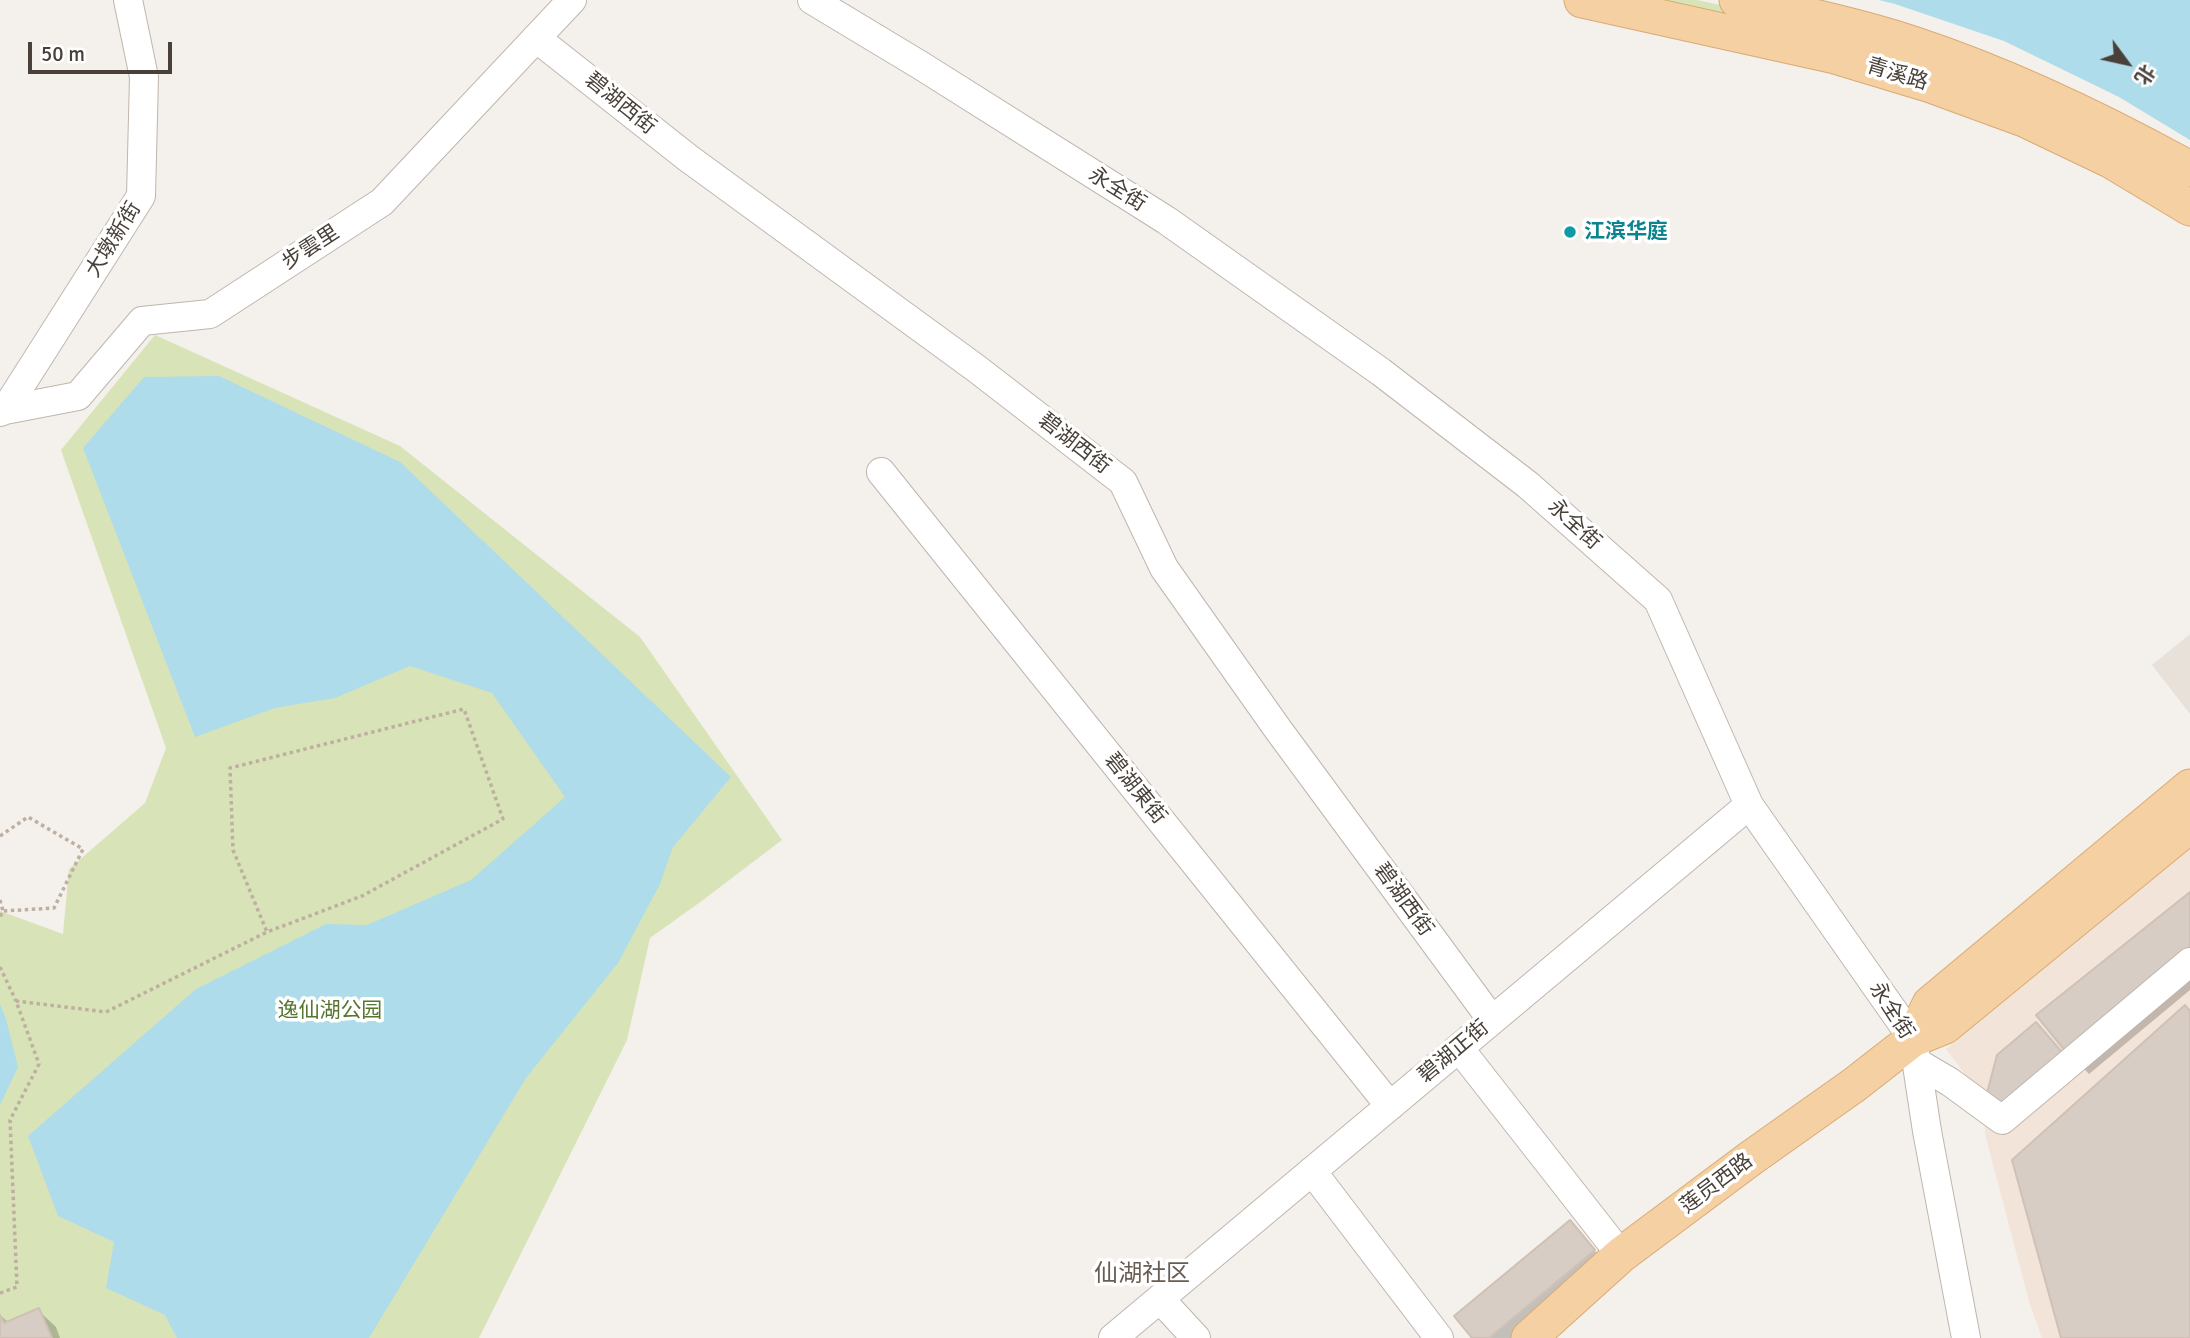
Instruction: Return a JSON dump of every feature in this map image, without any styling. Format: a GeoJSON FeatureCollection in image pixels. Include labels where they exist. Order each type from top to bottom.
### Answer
{"type":"FeatureCollection","features":[{"type":"Feature","properties":{"kind":"main road","name":"青溪路"},"geometry":{"type":"LineString","coordinates":[[1582,0],[1835,56],[1931,85],[2024,119],[2110,160],[2190,208]]}},
{"type":"Feature","properties":{"kind":"main road","name":"青溪路"},"geometry":{"type":"LineString","coordinates":[[1737,0],[1825,19],[1912,44],[2089,115],[2190,169]]}},
{"type":"Feature","properties":{"kind":"main road","name":"莲员西路"},"geometry":{"type":"LineString","coordinates":[[1914,1050],[1930,1004],[2190,787]]}},
{"type":"Feature","properties":{"kind":"main road","name":"莲员西路"},"geometry":{"type":"LineString","coordinates":[[1529,1338],[1621,1255],[1854,1085],[1914,1050],[2186,835]]}},
{"type":"Feature","properties":{"kind":"street","name":"大墩新街"},"geometry":{"type":"LineString","coordinates":[[2,411],[141,196],[144,77],[128,0]]}},
{"type":"Feature","properties":{"kind":"street","name":"步雲里"},"geometry":{"type":"LineString","coordinates":[[2,411],[78,396],[142,321],[210,314],[382,202],[572,0]]}},
{"type":"Feature","properties":{"kind":"street","name":"永全街"},"geometry":{"type":"LineString","coordinates":[[812,0],[1166,220],[1381,372],[1528,485],[1658,600],[1749,805],[1914,1050],[1966,1338]]}},
{"type":"Feature","properties":{"kind":"street","name":"碧湖西街"},"geometry":{"type":"LineString","coordinates":[[536,38],[688,158],[977,369],[1123,482],[1164,568],[1277,728],[1492,1020]]}},
{"type":"Feature","properties":{"kind":"street","name":"碧湖東街"},"geometry":{"type":"LineString","coordinates":[[881,472],[1390,1106]]}},
{"type":"Feature","properties":{"kind":"street","name":"碧湖正街"},"geometry":{"type":"LineString","coordinates":[[1113,1338],[1749,805]]}},
{"type":"Feature","properties":{"kind":"street"},"geometry":{"type":"LineString","coordinates":[[1914,1050],[1950,1082],[2002,1120],[2190,962]]}},
{"type":"Feature","properties":{"kind":"street"},"geometry":{"type":"LineString","coordinates":[[1460,1048],[1621,1255]]}},
{"type":"Feature","properties":{"kind":"street"},"geometry":{"type":"LineString","coordinates":[[1312,1171],[1439,1338]]}},
{"type":"Feature","properties":{"kind":"street"},"geometry":{"type":"LineString","coordinates":[[1160,1299],[1196,1338]]}},
{"type":"Feature","properties":{"kind":"path"},"geometry":{"type":"LineString","coordinates":[[16,1000],[106,1012],[267,932],[362,896],[503,819],[464,709],[230,768],[233,850],[267,932]]}},
{"type":"Feature","properties":{"kind":"path"},"geometry":{"type":"LineString","coordinates":[[0,836],[28,817],[83,849],[54,908],[3,911]]}},
{"type":"Feature","properties":{"kind":"path"},"geometry":{"type":"LineString","coordinates":[[0,900],[3,911],[0,917]]}},
{"type":"Feature","properties":{"kind":"path"},"geometry":{"type":"LineString","coordinates":[[0,967],[16,1000],[39,1063],[10,1120],[17,1287],[0,1293]]}},
{"type":"Feature","properties":{"kind":"shaded area"},"geometry":{"type":"Polygon","coordinates":[[[2190,634],[2190,714],[2152,665],[2190,634]]]}},
{"type":"Feature","properties":{"kind":"shaded area"},"geometry":{"type":"Polygon","coordinates":[[[2190,844],[2190,1338],[2042,1338],[2030,1305],[1985,1134],[1985,1101],[1946,1049],[2190,844]]]}},
{"type":"Feature","properties":{"kind":"green space"},"geometry":{"type":"Polygon","coordinates":[[[1638,0],[1697,0],[1734,8],[1788,28],[1638,0]]]}},
{"type":"Feature","properties":{"kind":"green space","name":"逸仙湖公园"},"geometry":{"type":"Polygon","coordinates":[[[155,335],[400,446],[640,637],[782,840],[650,938],[627,1040],[479,1338],[0,1338],[0,911],[63,934],[69,869],[145,803],[166,748],[61,450],[155,335]]]}},
{"type":"Feature","properties":{"kind":"water"},"geometry":{"type":"Polygon","coordinates":[[[1879,0],[2190,0],[2190,140],[2119,97],[2004,41],[1879,0]]]}},
{"type":"Feature","properties":{"kind":"water"},"geometry":{"type":"Polygon","coordinates":[[[219,376],[400,462],[731,777],[673,847],[660,884],[618,963],[526,1078],[369,1338],[177,1338],[165,1315],[106,1288],[114,1242],[58,1216],[28,1136],[196,989],[326,924],[367,925],[471,880],[565,797],[492,693],[410,666],[335,698],[275,708],[195,737],[83,448],[144,377],[219,376]]]}},
{"type":"Feature","properties":{"kind":"water"},"geometry":{"type":"Polygon","coordinates":[[[0,1004],[18,1067],[0,1105],[0,1004]]]}},
{"type":"Feature","properties":{"kind":"building"},"geometry":{"type":"Polygon","coordinates":[[[2190,892],[2190,958],[2070,1057],[2036,1015],[2190,892]]]}},
{"type":"Feature","properties":{"kind":"building"},"geometry":{"type":"Polygon","coordinates":[[[2185,1005],[2190,1011],[2190,1338],[2061,1338],[2012,1160],[2185,1005]]]}},
{"type":"Feature","properties":{"kind":"building"},"geometry":{"type":"Polygon","coordinates":[[[2036,1022],[2067,1058],[2004,1114],[1987,1093],[1997,1055],[2036,1022]]]}},
{"type":"Feature","properties":{"kind":"building"},"geometry":{"type":"Polygon","coordinates":[[[1570,1220],[1595,1250],[1489,1338],[1472,1338],[1454,1316],[1570,1220]]]}},
{"type":"Feature","properties":{"kind":"building"},"geometry":{"type":"Polygon","coordinates":[[[39,1308],[52,1338],[0,1338],[0,1315],[4,1323],[39,1308]]]}},
{"type":"Feature","properties":{"kind":"place","name":"江滨华庭"},"geometry":{"type":"Point","coordinates":[1570,232]}},
{"type":"Feature","properties":{"kind":"district","name":"仙湖社区"},"geometry":{"type":"Point","coordinates":[1142,1275]}}]}
